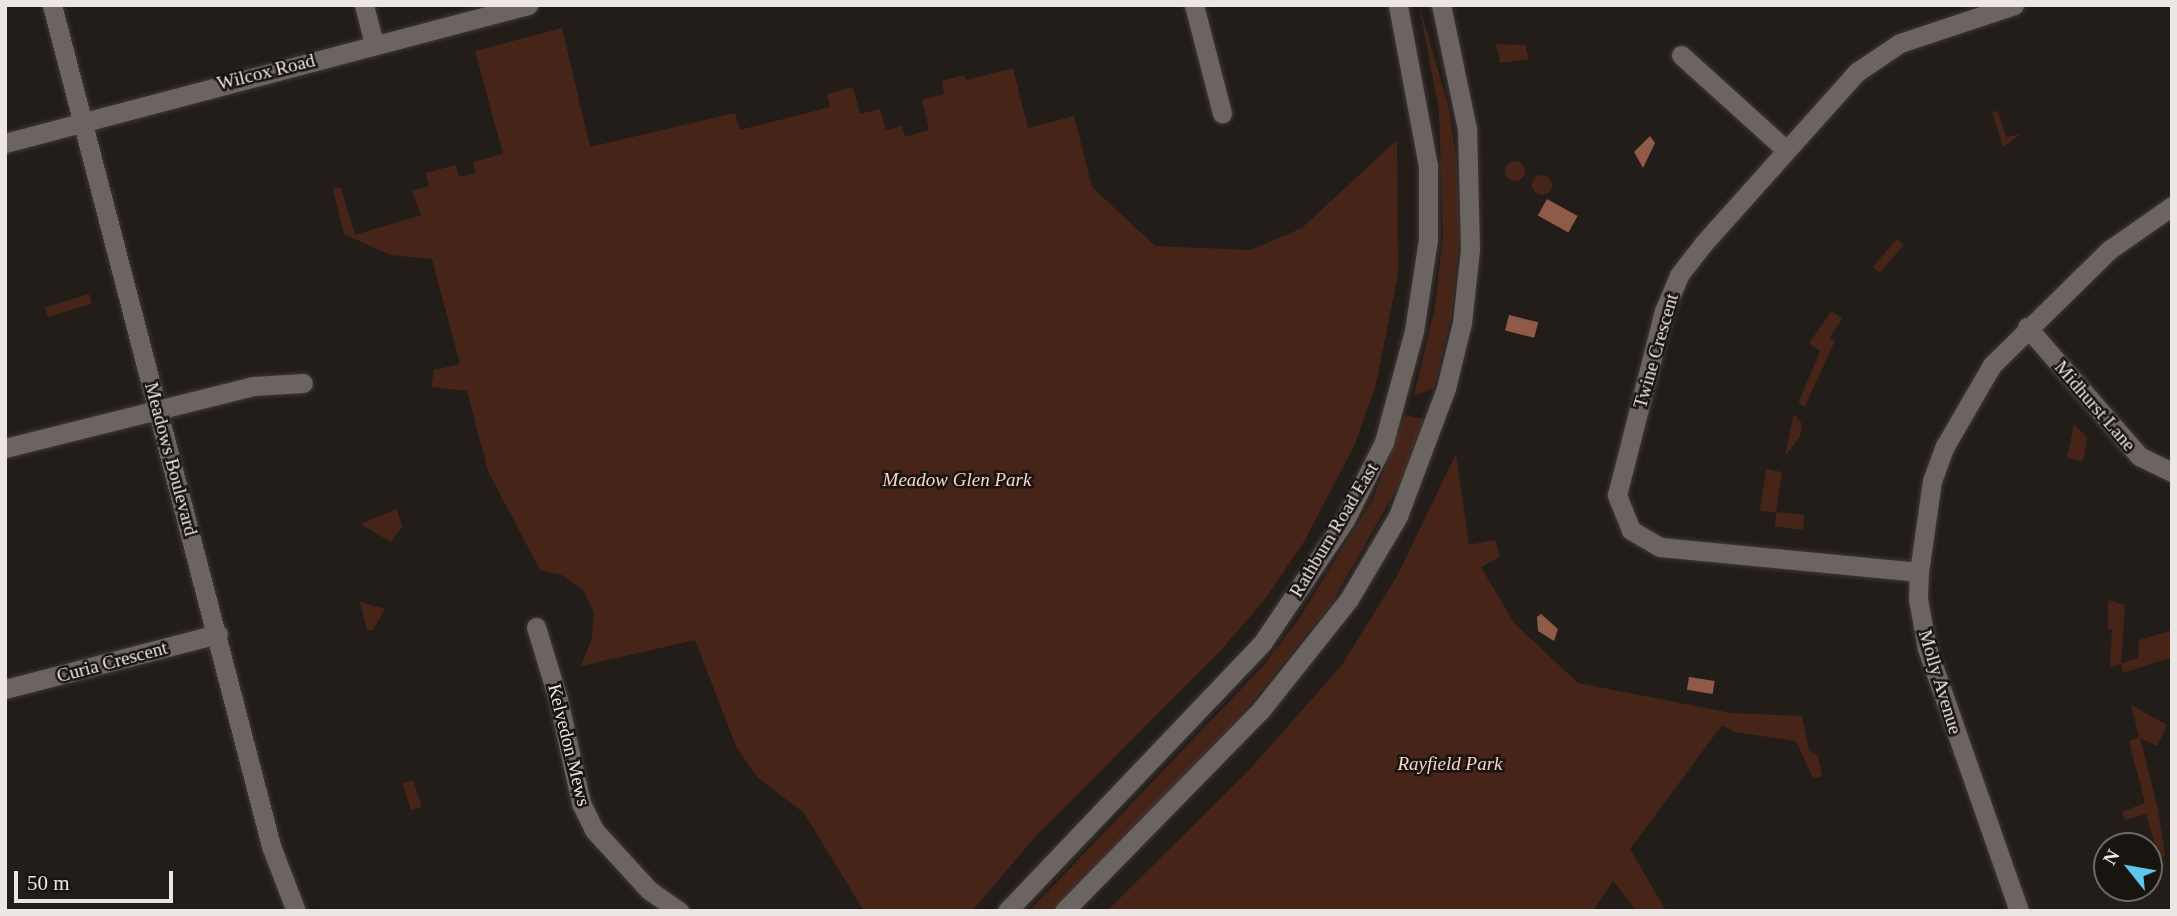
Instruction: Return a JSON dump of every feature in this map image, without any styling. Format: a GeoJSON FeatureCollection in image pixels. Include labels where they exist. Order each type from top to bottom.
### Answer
{"type":"FeatureCollection","features":[{"type":"Feature","properties":{"kind":"street","name":"Meadows Boulevard"},"geometry":{"type":"LineString","coordinates":[[52,5],[218,634],[271,846],[296,911]]}},
{"type":"Feature","properties":{"kind":"street"},"geometry":{"type":"LineString","coordinates":[[364,5],[374,44]]}},
{"type":"Feature","properties":{"kind":"street","name":"Wilcox Road"},"geometry":{"type":"LineString","coordinates":[[5,143],[528,5]]}},
{"type":"Feature","properties":{"kind":"street"},"geometry":{"type":"LineString","coordinates":[[1194,5],[1222,113]]}},
{"type":"Feature","properties":{"kind":"street","name":"Rathburn Road East"},"geometry":{"type":"LineString","coordinates":[[1007,911],[1263,642],[1345,520],[1384,442],[1398,402],[1429,240],[1428,166],[1398,5]]}},
{"type":"Feature","properties":{"kind":"street"},"geometry":{"type":"LineString","coordinates":[[1063,911],[1243,729],[1304,658],[1382,546],[1446,388],[1462,323],[1471,249],[1467,129],[1441,5]]}},
{"type":"Feature","properties":{"kind":"street","name":"Twine Crescent"},"geometry":{"type":"LineString","coordinates":[[1919,572],[1660,547],[1631,530],[1617,495],[1664,311],[1679,275],[1785,149],[1857,72],[1899,43],[2014,5]]}},
{"type":"Feature","properties":{"kind":"street"},"geometry":{"type":"LineString","coordinates":[[1681,55],[1785,149]]}},
{"type":"Feature","properties":{"kind":"street","name":"Molly Avenue"},"geometry":{"type":"LineString","coordinates":[[2019,911],[1927,648],[1918,599],[1927,503],[1945,446],[1992,365],[2027,327],[2109,250],[2172,206]]}},
{"type":"Feature","properties":{"kind":"street","name":"Midhurst Lane"},"geometry":{"type":"LineString","coordinates":[[2027,327],[2139,456],[2172,472]]}},
{"type":"Feature","properties":{"kind":"street"},"geometry":{"type":"LineString","coordinates":[[5,448],[254,386],[303,383]]}},
{"type":"Feature","properties":{"kind":"street","name":"Kelvedon Mews"},"geometry":{"type":"LineString","coordinates":[[536,626],[556,689],[581,803],[594,830],[649,890],[679,911]]}},
{"type":"Feature","properties":{"kind":"street","name":"Curia Crescent"},"geometry":{"type":"LineString","coordinates":[[5,689],[218,634]]}},
{"type":"Feature","properties":{"kind":"green space"},"geometry":{"type":"Polygon","coordinates":[[[1419,5],[1449,108],[1457,165],[1459,241],[1452,313],[1434,388],[1414,396],[1435,307],[1443,234],[1439,110],[1419,5]]]}},
{"type":"Feature","properties":{"kind":"green space","name":"Meadow Glen Park"},"geometry":{"type":"Polygon","coordinates":[[[562,28],[590,147],[735,113],[740,130],[830,107],[827,94],[853,87],[860,114],[880,109],[886,130],[902,126],[905,137],[929,130],[922,100],[944,94],[942,81],[964,75],[966,80],[1013,68],[1028,128],[1074,116],[1092,187],[1155,246],[1251,250],[1302,228],[1397,140],[1398,274],[1376,384],[1355,444],[1305,540],[1265,599],[1222,649],[1035,837],[972,911],[864,911],[804,813],[757,777],[736,746],[695,640],[581,666],[592,638],[594,612],[583,590],[562,575],[540,570],[488,471],[467,391],[431,387],[434,370],[460,364],[432,259],[390,255],[344,234],[333,189],[341,188],[355,235],[421,215],[412,191],[429,186],[426,173],[456,165],[459,177],[476,173],[473,162],[503,154],[475,51],[562,28]]]}},
{"type":"Feature","properties":{"kind":"green space"},"geometry":{"type":"Polygon","coordinates":[[[1496,44],[1525,45],[1529,59],[1500,63],[1496,44]]]}},
{"type":"Feature","properties":{"kind":"green space"},"geometry":{"type":"Polygon","coordinates":[[[1998,111],[2006,137],[2021,134],[2003,147],[1992,112],[1998,111]]]}},
{"type":"Feature","properties":{"kind":"green space"},"geometry":{"type":"Polygon","coordinates":[[[1511,161],[1519,161],[1525,171],[1519,181],[1511,181],[1505,175],[1505,167],[1511,161]]]}},
{"type":"Feature","properties":{"kind":"green space"},"geometry":{"type":"Polygon","coordinates":[[[1542,175],[1549,178],[1552,185],[1549,192],[1542,195],[1535,192],[1532,185],[1535,178],[1542,175]]]}},
{"type":"Feature","properties":{"kind":"green space"},"geometry":{"type":"Polygon","coordinates":[[[1897,239],[1904,245],[1880,273],[1873,267],[1897,239]]]}},
{"type":"Feature","properties":{"kind":"green space"},"geometry":{"type":"Polygon","coordinates":[[[89,294],[92,304],[48,317],[45,307],[89,294]]]}},
{"type":"Feature","properties":{"kind":"green space"},"geometry":{"type":"Polygon","coordinates":[[[1832,311],[1842,319],[1830,337],[1835,341],[1805,406],[1798,404],[1820,351],[1809,343],[1832,311]]]}},
{"type":"Feature","properties":{"kind":"green space"},"geometry":{"type":"Polygon","coordinates":[[[1794,414],[1802,424],[1800,437],[1785,456],[1794,414]]]}},
{"type":"Feature","properties":{"kind":"green space"},"geometry":{"type":"Polygon","coordinates":[[[1405,415],[1424,419],[1399,485],[1330,606],[1240,717],[1053,911],[1029,911],[1263,666],[1298,620],[1373,499],[1405,415]]]}},
{"type":"Feature","properties":{"kind":"green space"},"geometry":{"type":"Polygon","coordinates":[[[2074,424],[2087,438],[2083,461],[2067,458],[2074,424]]]}},
{"type":"Feature","properties":{"kind":"green space","name":"Rayfield Park"},"geometry":{"type":"Polygon","coordinates":[[[1456,454],[1469,545],[1495,540],[1500,557],[1481,567],[1514,623],[1578,683],[1731,713],[1802,716],[1809,750],[1818,756],[1822,776],[1813,778],[1796,741],[1735,732],[1722,725],[1630,849],[1666,911],[1637,911],[1613,881],[1593,911],[1107,911],[1250,769],[1342,665],[1397,576],[1456,454]]]}},
{"type":"Feature","properties":{"kind":"green space"},"geometry":{"type":"Polygon","coordinates":[[[1766,469],[1782,472],[1776,512],[1760,511],[1766,469]]]}},
{"type":"Feature","properties":{"kind":"green space"},"geometry":{"type":"Polygon","coordinates":[[[397,509],[402,527],[391,542],[361,524],[397,509]]]}},
{"type":"Feature","properties":{"kind":"green space"},"geometry":{"type":"Polygon","coordinates":[[[1776,512],[1804,515],[1803,530],[1775,526],[1776,512]]]}},
{"type":"Feature","properties":{"kind":"green space"},"geometry":{"type":"Polygon","coordinates":[[[2108,600],[2125,605],[2121,663],[2138,658],[2139,640],[2172,630],[2172,657],[2123,673],[2121,664],[2110,667],[2112,629],[2108,629],[2108,600]]]}},
{"type":"Feature","properties":{"kind":"green space"},"geometry":{"type":"Polygon","coordinates":[[[360,602],[385,609],[373,630],[367,630],[360,602]]]}},
{"type":"Feature","properties":{"kind":"green space"},"geometry":{"type":"Polygon","coordinates":[[[2131,705],[2167,725],[2157,746],[2140,738],[2161,832],[2151,832],[2146,814],[2125,820],[2122,812],[2145,803],[2129,741],[2139,737],[2131,705]]]}},
{"type":"Feature","properties":{"kind":"green space"},"geometry":{"type":"Polygon","coordinates":[[[413,780],[422,807],[411,810],[403,783],[413,780]]]}},
{"type":"Feature","properties":{"kind":"shaded area"},"geometry":{"type":"Polygon","coordinates":[[[1650,136],[1655,143],[1643,168],[1634,152],[1650,136]]]}},
{"type":"Feature","properties":{"kind":"shaded area"},"geometry":{"type":"Polygon","coordinates":[[[1547,199],[1578,216],[1568,233],[1538,216],[1547,199]]]}},
{"type":"Feature","properties":{"kind":"shaded area"},"geometry":{"type":"Polygon","coordinates":[[[1509,315],[1538,322],[1534,338],[1505,331],[1509,315]]]}},
{"type":"Feature","properties":{"kind":"shaded area"},"geometry":{"type":"Polygon","coordinates":[[[1541,614],[1558,629],[1554,641],[1538,631],[1537,617],[1541,614]]]}},
{"type":"Feature","properties":{"kind":"shaded area"},"geometry":{"type":"Polygon","coordinates":[[[1689,677],[1715,681],[1713,694],[1687,690],[1689,677]]]}}]}
